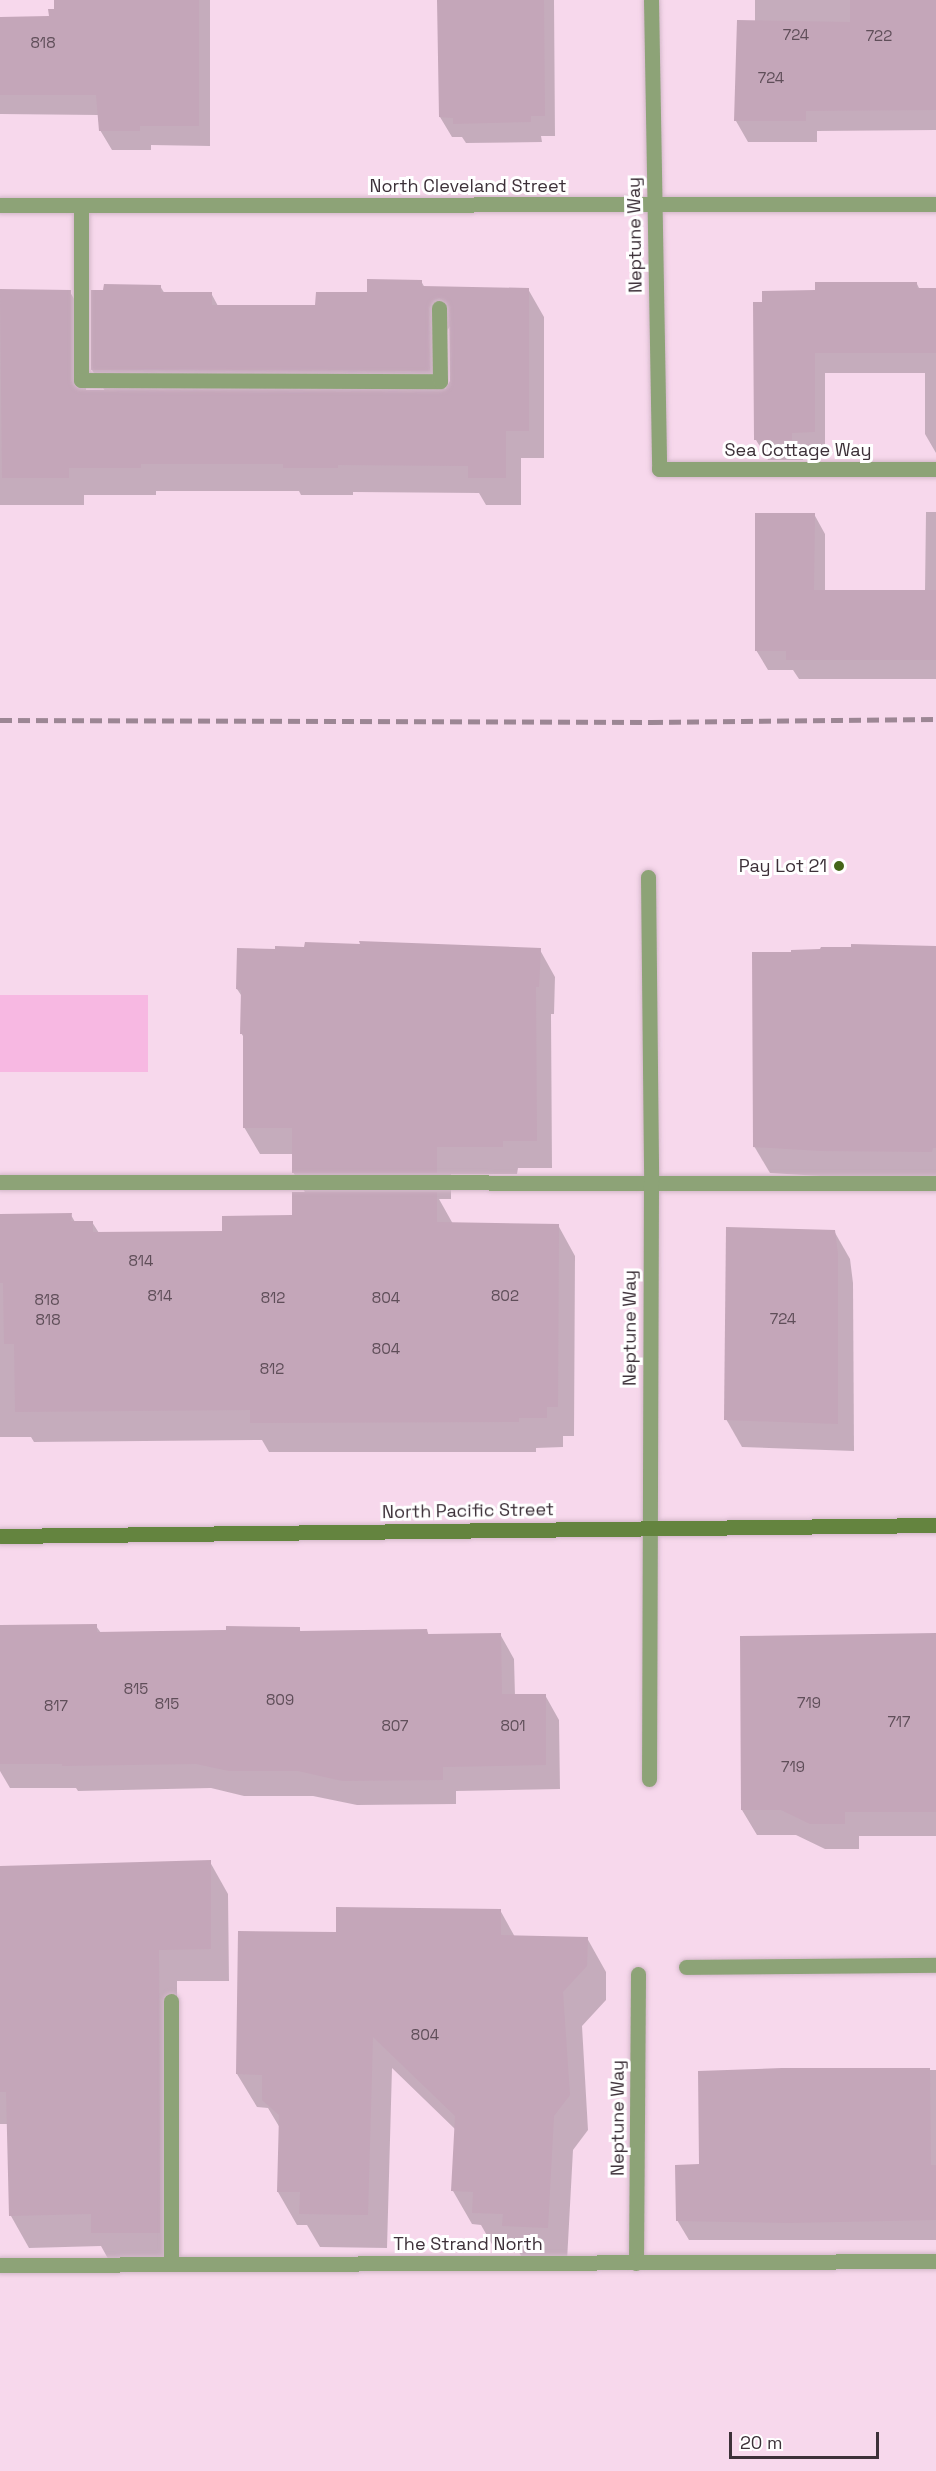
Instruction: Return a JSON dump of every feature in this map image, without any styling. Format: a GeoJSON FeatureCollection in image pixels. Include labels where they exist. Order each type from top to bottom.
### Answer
{"type":"FeatureCollection","features":[{"type":"Feature","properties":{"kind":"main road","name":"North Pacific Street"},"geometry":{"type":"LineString","coordinates":[[0,1536],[936,1525]]}},
{"type":"Feature","properties":{"kind":"street","name":"Neptune Way"},"geometry":{"type":"LineString","coordinates":[[651,0],[659,469]]}},
{"type":"Feature","properties":{"kind":"street","name":"North Cleveland Street"},"geometry":{"type":"LineString","coordinates":[[0,205],[936,204]]}},
{"type":"Feature","properties":{"kind":"street"},"geometry":{"type":"LineString","coordinates":[[81,205],[81,380],[440,381],[439,308]]}},
{"type":"Feature","properties":{"kind":"street","name":"Sea Cottage Way"},"geometry":{"type":"LineString","coordinates":[[659,469],[936,469]]}},
{"type":"Feature","properties":{"kind":"street","name":"Neptune Way"},"geometry":{"type":"LineString","coordinates":[[648,877],[651,1183],[649,1779]]}},
{"type":"Feature","properties":{"kind":"street"},"geometry":{"type":"LineString","coordinates":[[0,1182],[936,1183]]}},
{"type":"Feature","properties":{"kind":"street"},"geometry":{"type":"LineString","coordinates":[[686,1967],[936,1965]]}},
{"type":"Feature","properties":{"kind":"street","name":"Neptune Way"},"geometry":{"type":"LineString","coordinates":[[636,2263],[639,1974]]}},
{"type":"Feature","properties":{"kind":"street"},"geometry":{"type":"LineString","coordinates":[[171,2001],[171,2264]]}},
{"type":"Feature","properties":{"kind":"street","name":"The Strand North"},"geometry":{"type":"LineString","coordinates":[[0,2265],[936,2261]]}},
{"type":"Feature","properties":{"kind":"shaded area"},"geometry":{"type":"Polygon","coordinates":[[[0,995],[148,995],[148,1072],[0,1072],[0,995]]]}},
{"type":"Feature","properties":{"kind":"building"},"geometry":{"type":"Polygon","coordinates":[[[54,0],[199,0],[199,126],[140,126],[140,131],[99,131],[96,95],[0,95],[0,17],[49,16],[48,9],[54,9],[54,0]]]}},
{"type":"Feature","properties":{"kind":"building"},"geometry":{"type":"Polygon","coordinates":[[[437,0],[544,0],[545,116],[531,116],[531,122],[453,124],[453,118],[439,117],[437,0]]]}},
{"type":"Feature","properties":{"kind":"building"},"geometry":{"type":"Polygon","coordinates":[[[850,0],[936,0],[936,110],[806,111],[806,121],[734,121],[737,20],[850,22],[850,0]]]}},
{"type":"Feature","properties":{"kind":"building"},"geometry":{"type":"Polygon","coordinates":[[[367,279],[422,280],[422,286],[529,288],[529,431],[506,431],[506,478],[468,478],[468,466],[338,465],[338,468],[283,468],[283,464],[141,464],[141,468],[69,468],[69,478],[2,478],[0,289],[71,290],[71,380],[73,385],[80,390],[445,389],[450,381],[449,308],[447,303],[439,298],[434,300],[429,308],[430,371],[91,370],[91,290],[103,290],[104,284],[161,285],[161,292],[212,292],[212,305],[315,305],[316,292],[367,292],[367,279]]]}},
{"type":"Feature","properties":{"kind":"building"},"geometry":{"type":"Polygon","coordinates":[[[815,282],[917,282],[917,288],[936,288],[936,353],[815,353],[815,432],[792,433],[792,440],[754,440],[753,302],[762,302],[762,291],[815,290],[815,282]]]}},
{"type":"Feature","properties":{"kind":"building"},"geometry":{"type":"Polygon","coordinates":[[[755,513],[815,513],[814,590],[936,590],[936,660],[786,660],[786,651],[755,651],[755,513]]]}},
{"type":"Feature","properties":{"kind":"building"},"geometry":{"type":"Polygon","coordinates":[[[359,941],[541,948],[539,987],[536,987],[537,1141],[503,1141],[503,1147],[437,1147],[437,1173],[292,1173],[292,1128],[243,1128],[243,1034],[240,1034],[241,990],[236,989],[237,948],[275,949],[275,946],[304,947],[305,942],[360,944],[359,941]]]}},
{"type":"Feature","properties":{"kind":"building"},"geometry":{"type":"Polygon","coordinates":[[[851,944],[936,946],[936,1148],[933,1148],[932,1152],[821,1151],[753,1147],[752,952],[791,952],[791,950],[820,949],[821,947],[851,947],[851,944]]]}},
{"type":"Feature","properties":{"kind":"building"},"geometry":{"type":"Polygon","coordinates":[[[292,1192],[437,1192],[437,1222],[559,1224],[558,1407],[547,1407],[547,1418],[519,1418],[519,1422],[250,1423],[250,1410],[15,1412],[14,1344],[4,1344],[3,1283],[0,1283],[0,1214],[72,1213],[71,1221],[93,1221],[93,1232],[222,1231],[222,1216],[292,1215],[292,1192]]]}},
{"type":"Feature","properties":{"kind":"building"},"geometry":{"type":"Polygon","coordinates":[[[726,1227],[835,1230],[838,1254],[838,1424],[724,1420],[726,1227]]]}},
{"type":"Feature","properties":{"kind":"building"},"geometry":{"type":"Polygon","coordinates":[[[97,1624],[97,1632],[226,1630],[226,1626],[300,1627],[300,1631],[427,1629],[428,1634],[501,1633],[502,1694],[546,1694],[546,1765],[443,1767],[443,1780],[342,1781],[298,1771],[229,1771],[196,1764],[62,1766],[62,1764],[0,1764],[0,1625],[97,1624]]]}},
{"type":"Feature","properties":{"kind":"building"},"geometry":{"type":"Polygon","coordinates":[[[936,1633],[936,1812],[845,1812],[845,1824],[810,1824],[781,1810],[741,1810],[740,1636],[936,1633]]]}},
{"type":"Feature","properties":{"kind":"building"},"geometry":{"type":"Polygon","coordinates":[[[211,1860],[211,1949],[159,1950],[160,2233],[91,2233],[91,2214],[9,2216],[6,2092],[0,2092],[0,1866],[211,1860]]]}},
{"type":"Feature","properties":{"kind":"building"},"geometry":{"type":"Polygon","coordinates":[[[336,1907],[501,1909],[501,1935],[588,1937],[587,1966],[563,1992],[570,2095],[554,2116],[548,2228],[502,2226],[503,2214],[472,2213],[473,2192],[451,2191],[455,2116],[373,2037],[368,2215],[299,2214],[300,2192],[277,2192],[279,2115],[262,2100],[262,2075],[236,2074],[238,1931],[336,1932],[336,1907]]]}},
{"type":"Feature","properties":{"kind":"building"},"geometry":{"type":"Polygon","coordinates":[[[782,2068],[930,2068],[931,2165],[936,2165],[936,2220],[788,2223],[676,2221],[675,2165],[699,2164],[698,2071],[782,2068]]]}},
{"type":"Feature","properties":{"kind":"railway"},"geometry":{"type":"LineString","coordinates":[[0,720],[651,722],[936,719]]}},
{"type":"Feature","properties":{"kind":"place","name":"Pay Lot 21"},"geometry":{"type":"Point","coordinates":[839,866]}}]}
